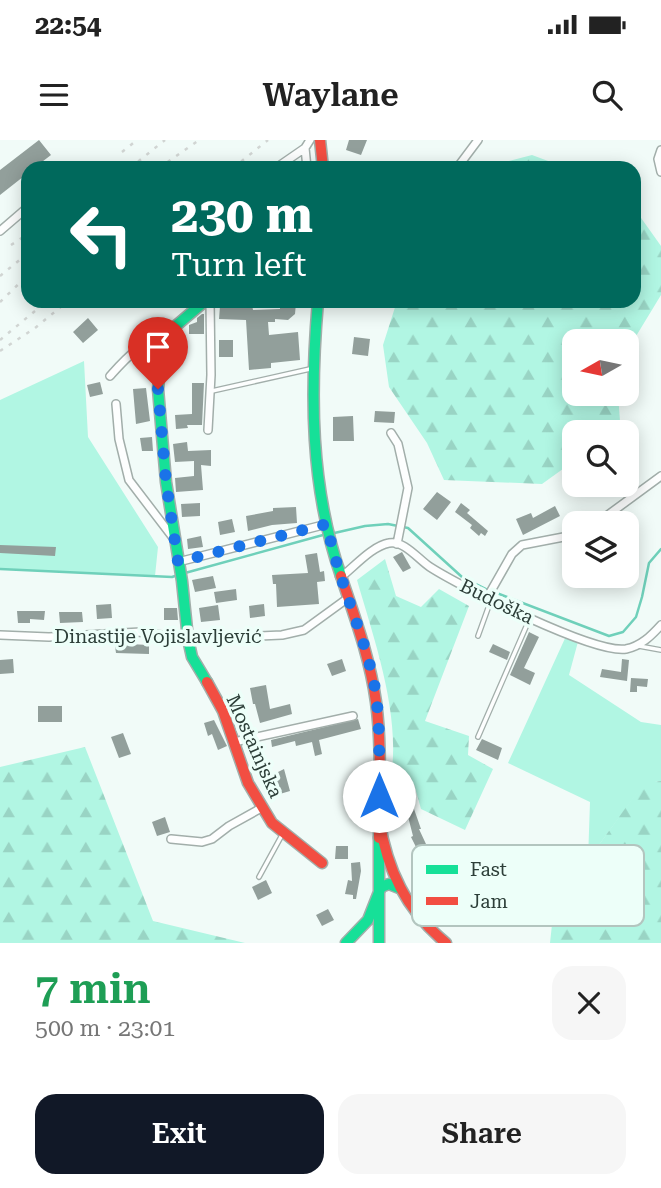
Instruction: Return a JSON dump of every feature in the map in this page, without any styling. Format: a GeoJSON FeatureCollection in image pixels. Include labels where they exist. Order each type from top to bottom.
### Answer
{"type":"FeatureCollection","features":[{"type":"Feature","properties":{"kind":"main road"},"geometry":{"type":"LineString","coordinates":[[320,140],[322,161]]}},
{"type":"Feature","properties":{"kind":"main road"},"geometry":{"type":"LineString","coordinates":[[179,563],[166,482],[158,389],[159,363],[165,339],[171,330],[197,308]]}},
{"type":"Feature","properties":{"kind":"main road"},"geometry":{"type":"LineString","coordinates":[[317,308],[312,369],[315,453],[331,545],[376,694],[379,943]]}},
{"type":"Feature","properties":{"kind":"main road","name":"Mostainjska"},"geometry":{"type":"LineString","coordinates":[[179,563],[192,657],[223,711],[248,783],[272,822],[322,863]]}},
{"type":"Feature","properties":{"kind":"main road"},"geometry":{"type":"LineString","coordinates":[[379,819],[386,856],[399,888],[412,907]]}},
{"type":"Feature","properties":{"kind":"main road"},"geometry":{"type":"LineString","coordinates":[[346,943],[368,920],[380,889],[388,884],[399,888]]}},
{"type":"Feature","properties":{"kind":"main road"},"geometry":{"type":"LineString","coordinates":[[428,926],[446,943]]}},
{"type":"Feature","properties":{"kind":"street"},"geometry":{"type":"LineString","coordinates":[[462,161],[478,140]]}},
{"type":"Feature","properties":{"kind":"street"},"geometry":{"type":"LineString","coordinates":[[285,161],[308,144]]}},
{"type":"Feature","properties":{"kind":"street"},"geometry":{"type":"LineString","coordinates":[[661,150],[658,159],[661,172]]}},
{"type":"Feature","properties":{"kind":"street"},"geometry":{"type":"LineString","coordinates":[[0,231],[21,213]]}},
{"type":"Feature","properties":{"kind":"street"},"geometry":{"type":"LineString","coordinates":[[208,430],[210,308]]}},
{"type":"Feature","properties":{"kind":"street"},"geometry":{"type":"LineString","coordinates":[[110,376],[130,354],[148,342],[165,339]]}},
{"type":"Feature","properties":{"kind":"street"},"geometry":{"type":"LineString","coordinates":[[116,404],[119,439],[130,480],[175,540]]}},
{"type":"Feature","properties":{"kind":"street"},"geometry":{"type":"LineString","coordinates":[[341,577],[387,543],[397,544],[408,488],[398,444],[391,433]]}},
{"type":"Feature","properties":{"kind":"street"},"geometry":{"type":"LineString","coordinates":[[613,511],[661,476]]}},
{"type":"Feature","properties":{"kind":"street"},"geometry":{"type":"LineString","coordinates":[[179,563],[328,527]]}},
{"type":"Feature","properties":{"kind":"street"},"geometry":{"type":"LineString","coordinates":[[489,599],[512,554],[522,545],[562,537]]}},
{"type":"Feature","properties":{"kind":"street","name":"Budoška"},"geometry":{"type":"LineString","coordinates":[[397,544],[429,567],[530,618],[596,645],[624,649],[637,646]]}},
{"type":"Feature","properties":{"kind":"street","name":"Dinastije Vojislavljević"},"geometry":{"type":"LineString","coordinates":[[0,635],[49,637],[141,632],[188,639],[282,635],[304,630],[348,598]]}},
{"type":"Feature","properties":{"kind":"street"},"geometry":{"type":"LineString","coordinates":[[637,646],[661,625]]}},
{"type":"Feature","properties":{"kind":"street"},"geometry":{"type":"LineString","coordinates":[[233,742],[354,716]]}},
{"type":"Feature","properties":{"kind":"street"},"geometry":{"type":"LineString","coordinates":[[171,839],[202,842],[212,839],[263,807]]}},
{"type":"Feature","properties":{"kind":"lane"},"geometry":{"type":"LineString","coordinates":[[210,392],[312,369]]}},
{"type":"Feature","properties":{"kind":"lane"},"geometry":{"type":"LineString","coordinates":[[478,636],[489,599]]}},
{"type":"Feature","properties":{"kind":"lane"},"geometry":{"type":"LineString","coordinates":[[478,737],[530,618]]}},
{"type":"Feature","properties":{"kind":"lane"},"geometry":{"type":"LineString","coordinates":[[637,646],[661,650]]}},
{"type":"Feature","properties":{"kind":"lane"},"geometry":{"type":"LineString","coordinates":[[259,877],[283,833]]}},
{"type":"Feature","properties":{"kind":"green space"},"geometry":{"type":"Polygon","coordinates":[[[532,155],[548,161],[509,161],[532,155]]]}},
{"type":"Feature","properties":{"kind":"green space"},"geometry":{"type":"Polygon","coordinates":[[[641,218],[661,246],[661,295],[639,331],[639,329],[562,329],[562,406],[619,406],[620,420],[562,420],[562,470],[542,484],[444,480],[427,443],[389,387],[383,345],[395,308],[641,308],[641,218]]]}},
{"type":"Feature","properties":{"kind":"green space"},"geometry":{"type":"Polygon","coordinates":[[[84,361],[88,437],[158,547],[155,576],[0,569],[0,400],[84,361]]]}},
{"type":"Feature","properties":{"kind":"green space"},"geometry":{"type":"Polygon","coordinates":[[[385,559],[396,596],[421,607],[439,589],[469,606],[425,721],[469,736],[468,755],[493,769],[465,830],[421,809],[414,784],[389,787],[393,762],[390,710],[379,656],[357,580],[385,559]]]}},
{"type":"Feature","properties":{"kind":"green space"},"geometry":{"type":"Polygon","coordinates":[[[567,634],[579,638],[569,675],[641,722],[661,725],[661,781],[648,783],[637,793],[599,845],[589,845],[590,802],[508,763],[567,634]]]}},
{"type":"Feature","properties":{"kind":"green space"},"geometry":{"type":"Polygon","coordinates":[[[85,747],[153,921],[245,943],[0,943],[0,767],[85,747]]]}},
{"type":"Feature","properties":{"kind":"green space"},"geometry":{"type":"Polygon","coordinates":[[[661,781],[661,943],[550,943],[552,926],[644,926],[644,845],[599,845],[637,792],[648,782],[661,781]]]}},
{"type":"Feature","properties":{"kind":"building"},"geometry":{"type":"Polygon","coordinates":[[[39,140],[51,155],[43,161],[21,161],[21,178],[0,195],[0,170],[39,140]]]}},
{"type":"Feature","properties":{"kind":"building"},"geometry":{"type":"Polygon","coordinates":[[[349,140],[367,140],[361,155],[346,150],[349,140]]]}},
{"type":"Feature","properties":{"kind":"building"},"geometry":{"type":"Polygon","coordinates":[[[220,308],[296,308],[295,314],[288,320],[275,319],[275,322],[268,322],[269,335],[298,332],[300,360],[271,363],[271,368],[249,370],[246,320],[219,319],[220,308]]]}},
{"type":"Feature","properties":{"kind":"building"},"geometry":{"type":"Polygon","coordinates":[[[202,314],[204,334],[189,334],[189,325],[197,322],[197,318],[202,314]]]}},
{"type":"Feature","properties":{"kind":"building"},"geometry":{"type":"Polygon","coordinates":[[[88,318],[98,330],[83,343],[73,332],[88,318]]]}},
{"type":"Feature","properties":{"kind":"building"},"geometry":{"type":"Polygon","coordinates":[[[354,337],[370,339],[368,356],[352,354],[354,337]]]}},
{"type":"Feature","properties":{"kind":"building"},"geometry":{"type":"Polygon","coordinates":[[[219,340],[233,340],[233,357],[219,357],[219,340]]]}},
{"type":"Feature","properties":{"kind":"building"},"geometry":{"type":"Polygon","coordinates":[[[100,382],[103,394],[90,397],[87,385],[100,382]]]}},
{"type":"Feature","properties":{"kind":"building"},"geometry":{"type":"Polygon","coordinates":[[[192,383],[204,383],[202,425],[187,425],[188,428],[176,429],[175,415],[192,414],[192,383]]]}},
{"type":"Feature","properties":{"kind":"building"},"geometry":{"type":"Polygon","coordinates":[[[146,388],[150,421],[136,424],[133,389],[146,388]]]}},
{"type":"Feature","properties":{"kind":"building"},"geometry":{"type":"Polygon","coordinates":[[[375,411],[395,412],[394,423],[374,422],[375,411]]]}},
{"type":"Feature","properties":{"kind":"building"},"geometry":{"type":"Polygon","coordinates":[[[353,416],[354,441],[333,441],[333,417],[353,416]]]}},
{"type":"Feature","properties":{"kind":"building"},"geometry":{"type":"Polygon","coordinates":[[[152,437],[153,451],[142,451],[140,438],[152,437]]]}},
{"type":"Feature","properties":{"kind":"building"},"geometry":{"type":"Polygon","coordinates":[[[187,442],[188,451],[211,450],[211,466],[201,465],[203,490],[176,492],[175,478],[194,476],[194,461],[175,462],[173,444],[187,442]]]}},
{"type":"Feature","properties":{"kind":"building"},"geometry":{"type":"Polygon","coordinates":[[[437,492],[451,502],[437,520],[423,509],[437,492]]]}},
{"type":"Feature","properties":{"kind":"building"},"geometry":{"type":"Polygon","coordinates":[[[200,503],[200,516],[182,517],[181,504],[200,503]]]}},
{"type":"Feature","properties":{"kind":"building"},"geometry":{"type":"Polygon","coordinates":[[[461,503],[470,510],[467,513],[488,531],[485,536],[481,533],[479,536],[470,528],[472,525],[455,512],[461,503]]]}},
{"type":"Feature","properties":{"kind":"building"},"geometry":{"type":"Polygon","coordinates":[[[555,506],[560,516],[523,535],[516,519],[531,513],[533,518],[555,506]]]}},
{"type":"Feature","properties":{"kind":"building"},"geometry":{"type":"Polygon","coordinates":[[[296,507],[297,523],[248,531],[246,516],[273,511],[273,508],[296,507]]]}},
{"type":"Feature","properties":{"kind":"building"},"geometry":{"type":"Polygon","coordinates":[[[232,519],[235,532],[220,535],[218,522],[232,519]]]}},
{"type":"Feature","properties":{"kind":"building"},"geometry":{"type":"Polygon","coordinates":[[[201,536],[203,547],[188,549],[187,539],[201,536]]]}},
{"type":"Feature","properties":{"kind":"building"},"geometry":{"type":"Polygon","coordinates":[[[0,545],[56,547],[55,556],[0,553],[0,545]]]}},
{"type":"Feature","properties":{"kind":"building"},"geometry":{"type":"Polygon","coordinates":[[[402,552],[411,568],[403,572],[393,557],[402,552]]]}},
{"type":"Feature","properties":{"kind":"building"},"geometry":{"type":"Polygon","coordinates":[[[317,553],[320,572],[324,571],[325,581],[317,582],[319,604],[277,607],[276,584],[273,584],[272,575],[308,573],[305,555],[317,553]]]}},
{"type":"Feature","properties":{"kind":"building"},"geometry":{"type":"Polygon","coordinates":[[[213,576],[216,588],[195,592],[192,580],[213,576]]]}},
{"type":"Feature","properties":{"kind":"building"},"geometry":{"type":"Polygon","coordinates":[[[236,589],[237,600],[216,603],[214,592],[236,589]]]}},
{"type":"Feature","properties":{"kind":"building"},"geometry":{"type":"Polygon","coordinates":[[[111,604],[112,618],[97,619],[96,605],[111,604]]]}},
{"type":"Feature","properties":{"kind":"building"},"geometry":{"type":"Polygon","coordinates":[[[264,604],[265,616],[250,618],[249,606],[264,604]]]}},
{"type":"Feature","properties":{"kind":"building"},"geometry":{"type":"Polygon","coordinates":[[[218,605],[220,620],[201,622],[199,608],[218,605]]]}},
{"type":"Feature","properties":{"kind":"building"},"geometry":{"type":"Polygon","coordinates":[[[164,608],[177,608],[178,620],[164,620],[164,608]]]}},
{"type":"Feature","properties":{"kind":"building"},"geometry":{"type":"Polygon","coordinates":[[[17,611],[45,611],[44,620],[30,619],[30,623],[18,623],[17,611]]]}},
{"type":"Feature","properties":{"kind":"building"},"geometry":{"type":"Polygon","coordinates":[[[59,612],[82,612],[83,622],[60,623],[59,612]]]}},
{"type":"Feature","properties":{"kind":"building"},"geometry":{"type":"Polygon","coordinates":[[[529,632],[539,637],[524,668],[535,673],[530,685],[510,675],[529,632]]]}},
{"type":"Feature","properties":{"kind":"building"},"geometry":{"type":"Polygon","coordinates":[[[493,644],[510,652],[507,660],[489,652],[493,644]]]}},
{"type":"Feature","properties":{"kind":"building"},"geometry":{"type":"Polygon","coordinates":[[[149,645],[149,654],[116,653],[115,646],[149,645]]]}},
{"type":"Feature","properties":{"kind":"building"},"geometry":{"type":"Polygon","coordinates":[[[13,659],[14,673],[0,674],[0,660],[13,659]]]}},
{"type":"Feature","properties":{"kind":"building"},"geometry":{"type":"Polygon","coordinates":[[[342,659],[346,671],[332,676],[327,664],[342,659]]]}},
{"type":"Feature","properties":{"kind":"building"},"geometry":{"type":"Polygon","coordinates":[[[622,659],[629,660],[627,681],[600,677],[602,669],[621,672],[622,659]]]}},
{"type":"Feature","properties":{"kind":"building"},"geometry":{"type":"Polygon","coordinates":[[[631,678],[648,679],[647,687],[637,686],[637,692],[630,692],[631,678]]]}},
{"type":"Feature","properties":{"kind":"building"},"geometry":{"type":"Polygon","coordinates":[[[266,685],[270,709],[290,704],[292,714],[260,723],[250,688],[266,685]]]}},
{"type":"Feature","properties":{"kind":"building"},"geometry":{"type":"Polygon","coordinates":[[[38,706],[62,706],[62,722],[38,722],[38,706]]]}},
{"type":"Feature","properties":{"kind":"building"},"geometry":{"type":"Polygon","coordinates":[[[358,719],[361,729],[319,740],[322,754],[315,756],[312,742],[296,746],[295,741],[272,747],[271,740],[358,719]]]}},
{"type":"Feature","properties":{"kind":"building"},"geometry":{"type":"Polygon","coordinates":[[[214,720],[227,746],[218,750],[212,734],[208,736],[204,723],[214,720]]]}},
{"type":"Feature","properties":{"kind":"building"},"geometry":{"type":"Polygon","coordinates":[[[123,733],[131,754],[119,758],[111,737],[123,733]]]}},
{"type":"Feature","properties":{"kind":"building"},"geometry":{"type":"Polygon","coordinates":[[[482,739],[502,748],[498,760],[476,750],[482,739]]]}},
{"type":"Feature","properties":{"kind":"building"},"geometry":{"type":"Polygon","coordinates":[[[284,769],[290,791],[273,796],[268,778],[279,775],[278,772],[284,769]]]}},
{"type":"Feature","properties":{"kind":"building"},"geometry":{"type":"Polygon","coordinates":[[[413,795],[419,829],[426,845],[415,845],[411,837],[413,836],[403,797],[413,795]]]}},
{"type":"Feature","properties":{"kind":"building"},"geometry":{"type":"Polygon","coordinates":[[[165,817],[170,832],[157,836],[152,822],[165,817]]]}},
{"type":"Feature","properties":{"kind":"building"},"geometry":{"type":"Polygon","coordinates":[[[336,846],[348,846],[348,859],[335,859],[336,846]]]}},
{"type":"Feature","properties":{"kind":"building"},"geometry":{"type":"Polygon","coordinates":[[[360,862],[356,899],[353,899],[353,895],[345,894],[348,880],[352,881],[351,863],[360,862]]]}},
{"type":"Feature","properties":{"kind":"building"},"geometry":{"type":"Polygon","coordinates":[[[266,880],[272,893],[258,900],[252,887],[266,880]]]}},
{"type":"Feature","properties":{"kind":"building"},"geometry":{"type":"Polygon","coordinates":[[[328,909],[334,920],[322,926],[316,915],[328,909]]]}},
{"type":"Feature","properties":{"kind":"waterway"},"geometry":{"type":"LineString","coordinates":[[330,534],[388,524],[408,528],[462,577],[486,589]]}},
{"type":"Feature","properties":{"kind":"waterway"},"geometry":{"type":"LineString","coordinates":[[185,573],[323,535]]}},
{"type":"Feature","properties":{"kind":"waterway"},"geometry":{"type":"LineString","coordinates":[[494,592],[609,636],[623,632],[636,617],[649,563],[661,549]]}},
{"type":"Feature","properties":{"kind":"waterway"},"geometry":{"type":"LineString","coordinates":[[0,569],[172,577],[178,575]]}},
{"type":"Feature","properties":{"kind":"railway"},"geometry":{"type":"LineString","coordinates":[[122,152],[137,140]]}},
{"type":"Feature","properties":{"kind":"railway"},"geometry":{"type":"LineString","coordinates":[[139,161],[165,140]]}},
{"type":"Feature","properties":{"kind":"railway"},"geometry":{"type":"LineString","coordinates":[[169,161],[199,140]]}},
{"type":"Feature","properties":{"kind":"railway"},"geometry":{"type":"LineString","coordinates":[[242,161],[268,140]]}},
{"type":"Feature","properties":{"kind":"railway"},"geometry":{"type":"LineString","coordinates":[[11,245],[21,239]]}},
{"type":"Feature","properties":{"kind":"railway"},"geometry":{"type":"LineString","coordinates":[[0,276],[21,259]]}},
{"type":"Feature","properties":{"kind":"railway"},"geometry":{"type":"LineString","coordinates":[[0,302],[21,282]]}},
{"type":"Feature","properties":{"kind":"railway"},"geometry":{"type":"LineString","coordinates":[[0,340],[39,308]]}},
{"type":"Feature","properties":{"kind":"railway"},"geometry":{"type":"LineString","coordinates":[[0,351],[59,308]]}},
{"type":"Feature","properties":{"kind":"traffic: fast"},"geometry":{"type":"LineString","coordinates":[[197,308],[171,330],[162,347],[158,389],[166,482],[182,581],[188,639],[192,657],[207,682]]}},
{"type":"Feature","properties":{"kind":"traffic: fast"},"geometry":{"type":"LineString","coordinates":[[318,308],[314,370],[315,440],[323,508],[341,576]]}},
{"type":"Feature","properties":{"kind":"traffic: fast"},"geometry":{"type":"LineString","coordinates":[[379,838],[379,943]]}},
{"type":"Feature","properties":{"kind":"traffic: fast"},"geometry":{"type":"LineString","coordinates":[[346,943],[368,920],[381,887],[389,884],[399,888]]}},
{"type":"Feature","properties":{"kind":"traffic: jam"},"geometry":{"type":"LineString","coordinates":[[320,140],[322,161]]}},
{"type":"Feature","properties":{"kind":"traffic: jam"},"geometry":{"type":"LineString","coordinates":[[341,576],[366,654],[376,702],[380,753],[379,838]]}},
{"type":"Feature","properties":{"kind":"traffic: jam"},"geometry":{"type":"LineString","coordinates":[[207,682],[223,711],[248,783],[272,823],[322,863]]}},
{"type":"Feature","properties":{"kind":"traffic: jam"},"geometry":{"type":"LineString","coordinates":[[379,819],[393,872],[412,907]]}},
{"type":"Feature","properties":{"kind":"traffic: jam"},"geometry":{"type":"LineString","coordinates":[[428,926],[446,943]]}},
{"type":"Feature","properties":{"kind":"route"},"geometry":{"type":"LineString","coordinates":[[158,389],[166,482],[178,562],[327,524],[374,686],[378,726],[379,796]]}}]}
